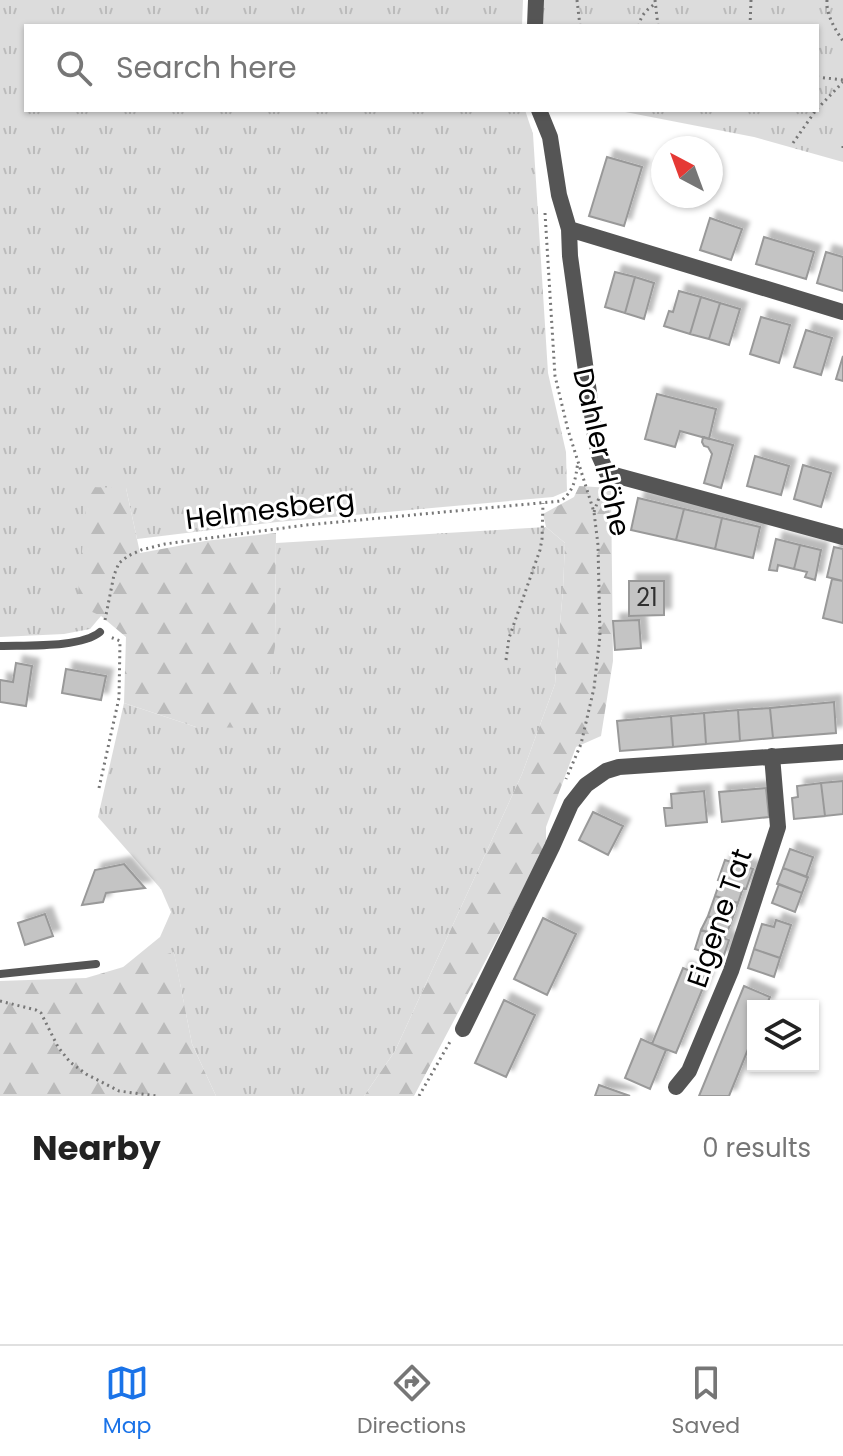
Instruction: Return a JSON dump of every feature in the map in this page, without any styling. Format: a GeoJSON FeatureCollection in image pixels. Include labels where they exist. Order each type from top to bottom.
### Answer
{"type":"FeatureCollection","features":[{"type":"Feature","properties":{"kind":"street"},"geometry":{"type":"LineString","coordinates":[[535,24],[536,0]]}},
{"type":"Feature","properties":{"kind":"street","name":"Dahler Höhe"},"geometry":{"type":"LineString","coordinates":[[540,112],[550,137],[559,195],[569,229],[595,436],[607,473]]}},
{"type":"Feature","properties":{"kind":"street"},"geometry":{"type":"LineString","coordinates":[[569,229],[843,312]]}},
{"type":"Feature","properties":{"kind":"street"},"geometry":{"type":"LineString","coordinates":[[607,473],[843,537]]}},
{"type":"Feature","properties":{"kind":"street"},"geometry":{"type":"LineString","coordinates":[[463,1029],[571,804],[586,785],[606,771],[619,767],[843,752]]}},
{"type":"Feature","properties":{"kind":"street","name":"Eigene Tat"},"geometry":{"type":"LineString","coordinates":[[676,1087],[689,1071],[731,971],[778,827],[772,756]]}},
{"type":"Feature","properties":{"kind":"lane"},"geometry":{"type":"LineString","coordinates":[[0,646],[79,642],[92,639],[100,632]]}},
{"type":"Feature","properties":{"kind":"lane"},"geometry":{"type":"LineString","coordinates":[[0,974],[96,964]]}},
{"type":"Feature","properties":{"kind":"path"},"geometry":{"type":"LineString","coordinates":[[577,0],[580,24]]}},
{"type":"Feature","properties":{"kind":"path"},"geometry":{"type":"LineString","coordinates":[[750,24],[751,0]]}},
{"type":"Feature","properties":{"kind":"path"},"geometry":{"type":"LineString","coordinates":[[827,0],[835,30],[843,41]]}},
{"type":"Feature","properties":{"kind":"path"},"geometry":{"type":"LineString","coordinates":[[639,24],[647,9],[655,2]]}},
{"type":"Feature","properties":{"kind":"path"},"geometry":{"type":"LineString","coordinates":[[655,2],[658,24]]}},
{"type":"Feature","properties":{"kind":"path"},"geometry":{"type":"LineString","coordinates":[[819,77],[843,81]]}},
{"type":"Feature","properties":{"kind":"path"},"geometry":{"type":"LineString","coordinates":[[819,107],[843,81]]}},
{"type":"Feature","properties":{"kind":"path"},"geometry":{"type":"LineString","coordinates":[[793,143],[815,112]]}},
{"type":"Feature","properties":{"kind":"path","name":"Dahler Höhe"},"geometry":{"type":"LineString","coordinates":[[544,207],[555,376],[594,512],[598,545],[600,636],[594,688],[581,744],[563,788]]}},
{"type":"Feature","properties":{"kind":"path","name":"Helmesberg"},"geometry":{"type":"LineString","coordinates":[[100,632],[119,563],[141,550],[306,525],[561,501],[575,483],[579,461]]}},
{"type":"Feature","properties":{"kind":"path"},"geometry":{"type":"LineString","coordinates":[[594,512],[607,473]]}},
{"type":"Feature","properties":{"kind":"path"},"geometry":{"type":"LineString","coordinates":[[506,660],[509,638],[540,550],[543,503]]}},
{"type":"Feature","properties":{"kind":"path"},"geometry":{"type":"LineString","coordinates":[[99,788],[119,698],[120,641],[100,632]]}},
{"type":"Feature","properties":{"kind":"path"},"geometry":{"type":"LineString","coordinates":[[0,1001],[41,1013],[58,1047],[70,1062],[102,1083],[119,1091],[157,1096]]}},
{"type":"Feature","properties":{"kind":"path"},"geometry":{"type":"LineString","coordinates":[[419,1096],[450,1042],[463,1029]]}},
{"type":"Feature","properties":{"kind":"green space"},"geometry":{"type":"Polygon","coordinates":[[[0,0],[523,0],[522,24],[24,24],[24,112],[526,112],[533,134],[548,373],[566,452],[567,491],[553,497],[277,522],[137,539],[126,488],[101,616],[90,629],[64,634],[0,637],[0,0]]]}},
{"type":"Feature","properties":{"kind":"green space"},"geometry":{"type":"Polygon","coordinates":[[[542,0],[843,0],[843,162],[754,137],[625,112],[819,112],[819,24],[541,24],[542,0]]]}},
{"type":"Feature","properties":{"kind":"green space"},"geometry":{"type":"Polygon","coordinates":[[[579,486],[611,488],[613,661],[601,736],[576,747],[546,827],[546,846],[414,1096],[364,1096],[395,1051],[522,774],[555,684],[565,543],[546,527],[543,514],[574,497],[579,486]]]}},
{"type":"Feature","properties":{"kind":"green space"},"geometry":{"type":"Polygon","coordinates":[[[88,487],[126,488],[140,553],[205,541],[276,533],[275,647],[260,728],[196,727],[124,703],[126,637],[101,616],[77,605],[88,487]]]}},
{"type":"Feature","properties":{"kind":"green space"},"geometry":{"type":"Polygon","coordinates":[[[546,527],[565,543],[555,684],[522,774],[395,1051],[364,1096],[216,1096],[192,1044],[174,953],[122,968],[160,937],[171,912],[161,889],[98,817],[124,703],[196,727],[275,647],[276,543],[546,527]]]}},
{"type":"Feature","properties":{"kind":"green space"},"geometry":{"type":"Polygon","coordinates":[[[174,952],[192,1044],[216,1096],[0,1096],[0,981],[86,978],[174,952]]]}},
{"type":"Feature","properties":{"kind":"building"},"geometry":{"type":"Polygon","coordinates":[[[607,157],[642,167],[624,226],[589,216],[607,157]]]}},
{"type":"Feature","properties":{"kind":"building"},"geometry":{"type":"Polygon","coordinates":[[[710,218],[742,229],[731,260],[700,250],[710,218]]]}},
{"type":"Feature","properties":{"kind":"building"},"geometry":{"type":"Polygon","coordinates":[[[764,237],[814,252],[806,279],[756,264],[764,237]]]}},
{"type":"Feature","properties":{"kind":"building"},"geometry":{"type":"Polygon","coordinates":[[[826,252],[843,257],[843,291],[817,283],[826,252]]]}},
{"type":"Feature","properties":{"kind":"building"},"geometry":{"type":"Polygon","coordinates":[[[615,272],[635,277],[625,313],[605,307],[615,272]]]}},
{"type":"Feature","properties":{"kind":"building"},"geometry":{"type":"Polygon","coordinates":[[[635,277],[654,283],[644,319],[625,313],[635,277]]]}},
{"type":"Feature","properties":{"kind":"building"},"geometry":{"type":"Polygon","coordinates":[[[679,291],[701,297],[690,334],[664,326],[669,311],[673,312],[679,291]]]}},
{"type":"Feature","properties":{"kind":"building"},"geometry":{"type":"Polygon","coordinates":[[[701,297],[720,303],[709,339],[690,334],[701,297]]]}},
{"type":"Feature","properties":{"kind":"building"},"geometry":{"type":"Polygon","coordinates":[[[720,303],[740,309],[729,345],[709,339],[720,303]]]}},
{"type":"Feature","properties":{"kind":"building"},"geometry":{"type":"Polygon","coordinates":[[[761,317],[790,325],[779,363],[750,354],[761,317]]]}},
{"type":"Feature","properties":{"kind":"building"},"geometry":{"type":"Polygon","coordinates":[[[806,330],[832,338],[821,375],[794,367],[806,330]]]}},
{"type":"Feature","properties":{"kind":"building"},"geometry":{"type":"Polygon","coordinates":[[[843,356],[843,381],[836,379],[843,356]]]}},
{"type":"Feature","properties":{"kind":"building"},"geometry":{"type":"Polygon","coordinates":[[[657,394],[716,409],[709,439],[680,431],[675,447],[645,439],[657,394]]]}},
{"type":"Feature","properties":{"kind":"building"},"geometry":{"type":"Polygon","coordinates":[[[703,437],[733,445],[721,488],[704,483],[712,454],[704,446],[703,437]]]}},
{"type":"Feature","properties":{"kind":"building"},"geometry":{"type":"Polygon","coordinates":[[[755,456],[789,466],[781,495],[747,486],[755,456]]]}},
{"type":"Feature","properties":{"kind":"building"},"geometry":{"type":"Polygon","coordinates":[[[803,465],[831,473],[821,507],[794,499],[803,465]]]}},
{"type":"Feature","properties":{"kind":"building"},"geometry":{"type":"Polygon","coordinates":[[[638,498],[684,509],[676,540],[631,530],[638,498]]]}},
{"type":"Feature","properties":{"kind":"building"},"geometry":{"type":"Polygon","coordinates":[[[684,509],[722,518],[715,549],[676,540],[684,509]]]}},
{"type":"Feature","properties":{"kind":"building"},"geometry":{"type":"Polygon","coordinates":[[[722,518],[760,527],[753,558],[715,549],[722,518]]]}},
{"type":"Feature","properties":{"kind":"building"},"geometry":{"type":"Polygon","coordinates":[[[776,539],[800,545],[794,569],[778,565],[777,571],[769,570],[776,539]]]}},
{"type":"Feature","properties":{"kind":"building"},"geometry":{"type":"Polygon","coordinates":[[[800,545],[821,550],[815,580],[805,577],[807,572],[794,569],[800,545]]]}},
{"type":"Feature","properties":{"kind":"building"},"geometry":{"type":"Polygon","coordinates":[[[834,547],[843,549],[843,581],[827,577],[834,547]]]}},
{"type":"Feature","properties":{"kind":"building"},"geometry":{"type":"Polygon","coordinates":[[[832,579],[843,581],[843,623],[823,618],[832,579]]]}},
{"type":"Feature","properties":{"kind":"building"},"geometry":{"type":"Polygon","coordinates":[[[629,581],[664,581],[664,615],[629,616],[629,581]]]}},
{"type":"Feature","properties":{"kind":"building"},"geometry":{"type":"Polygon","coordinates":[[[639,620],[641,648],[615,650],[613,621],[639,620]]]}},
{"type":"Feature","properties":{"kind":"building"},"geometry":{"type":"Polygon","coordinates":[[[16,663],[32,666],[26,706],[0,702],[0,680],[13,682],[16,663]]]}},
{"type":"Feature","properties":{"kind":"building"},"geometry":{"type":"Polygon","coordinates":[[[66,669],[106,676],[101,700],[62,693],[66,669]]]}},
{"type":"Feature","properties":{"kind":"building"},"geometry":{"type":"Polygon","coordinates":[[[834,702],[836,733],[773,738],[770,708],[834,702]]]}},
{"type":"Feature","properties":{"kind":"building"},"geometry":{"type":"Polygon","coordinates":[[[770,708],[773,738],[740,741],[738,710],[770,708]]]}},
{"type":"Feature","properties":{"kind":"building"},"geometry":{"type":"Polygon","coordinates":[[[738,710],[740,741],[706,744],[704,713],[738,710]]]}},
{"type":"Feature","properties":{"kind":"building"},"geometry":{"type":"Polygon","coordinates":[[[704,713],[706,744],[673,747],[671,716],[704,713]]]}},
{"type":"Feature","properties":{"kind":"building"},"geometry":{"type":"Polygon","coordinates":[[[671,716],[673,747],[620,751],[617,721],[671,716]]]}},
{"type":"Feature","properties":{"kind":"building"},"geometry":{"type":"Polygon","coordinates":[[[843,781],[843,814],[825,816],[821,783],[843,781]]]}},
{"type":"Feature","properties":{"kind":"building"},"geometry":{"type":"Polygon","coordinates":[[[821,783],[825,816],[794,819],[792,798],[798,797],[797,786],[821,783]]]}},
{"type":"Feature","properties":{"kind":"building"},"geometry":{"type":"Polygon","coordinates":[[[766,788],[769,817],[722,822],[719,792],[766,788]]]}},
{"type":"Feature","properties":{"kind":"building"},"geometry":{"type":"Polygon","coordinates":[[[704,791],[707,822],[666,826],[664,808],[672,808],[671,794],[704,791]]]}},
{"type":"Feature","properties":{"kind":"building"},"geometry":{"type":"Polygon","coordinates":[[[593,812],[623,826],[608,855],[579,840],[593,812]]]}},
{"type":"Feature","properties":{"kind":"building"},"geometry":{"type":"Polygon","coordinates":[[[790,849],[813,857],[806,877],[783,868],[790,849]]]}},
{"type":"Feature","properties":{"kind":"building"},"geometry":{"type":"Polygon","coordinates":[[[725,860],[753,869],[746,889],[718,880],[725,860]]]}},
{"type":"Feature","properties":{"kind":"building"},"geometry":{"type":"Polygon","coordinates":[[[124,864],[145,888],[106,893],[103,902],[82,905],[95,870],[124,864]]]}},
{"type":"Feature","properties":{"kind":"building"},"geometry":{"type":"Polygon","coordinates":[[[783,868],[808,877],[802,893],[777,884],[783,868]]]}},
{"type":"Feature","properties":{"kind":"building"},"geometry":{"type":"Polygon","coordinates":[[[720,881],[743,888],[738,903],[715,896],[720,881]]]}},
{"type":"Feature","properties":{"kind":"building"},"geometry":{"type":"Polygon","coordinates":[[[779,884],[802,893],[795,912],[772,903],[779,884]]]}},
{"type":"Feature","properties":{"kind":"building"},"geometry":{"type":"Polygon","coordinates":[[[715,896],[738,903],[730,925],[708,916],[715,896]]]}},
{"type":"Feature","properties":{"kind":"building"},"geometry":{"type":"Polygon","coordinates":[[[45,914],[53,936],[25,945],[18,923],[45,914]]]}},
{"type":"Feature","properties":{"kind":"building"},"geometry":{"type":"Polygon","coordinates":[[[708,916],[730,925],[725,937],[701,930],[708,916]]]}},
{"type":"Feature","properties":{"kind":"building"},"geometry":{"type":"Polygon","coordinates":[[[543,918],[576,934],[547,995],[514,979],[543,918]]]}},
{"type":"Feature","properties":{"kind":"building"},"geometry":{"type":"Polygon","coordinates":[[[776,920],[791,925],[780,958],[754,949],[762,924],[774,927],[776,920]]]}},
{"type":"Feature","properties":{"kind":"building"},"geometry":{"type":"Polygon","coordinates":[[[701,930],[729,940],[723,958],[695,949],[701,930]]]}},
{"type":"Feature","properties":{"kind":"building"},"geometry":{"type":"Polygon","coordinates":[[[754,949],[780,958],[774,977],[748,968],[754,949]]]}},
{"type":"Feature","properties":{"kind":"building"},"geometry":{"type":"Polygon","coordinates":[[[683,968],[707,978],[676,1053],[652,1044],[683,968]]]}},
{"type":"Feature","properties":{"kind":"building"},"geometry":{"type":"Polygon","coordinates":[[[744,986],[770,997],[769,1000],[747,1000],[747,1052],[729,1096],[699,1096],[744,986]]]}},
{"type":"Feature","properties":{"kind":"building"},"geometry":{"type":"Polygon","coordinates":[[[504,1000],[535,1015],[506,1077],[475,1063],[504,1000]]]}},
{"type":"Feature","properties":{"kind":"building"},"geometry":{"type":"Polygon","coordinates":[[[641,1039],[666,1050],[650,1089],[625,1078],[641,1039]]]}},
{"type":"Feature","properties":{"kind":"building"},"geometry":{"type":"Polygon","coordinates":[[[599,1085],[630,1096],[595,1096],[599,1085]]]}}]}
